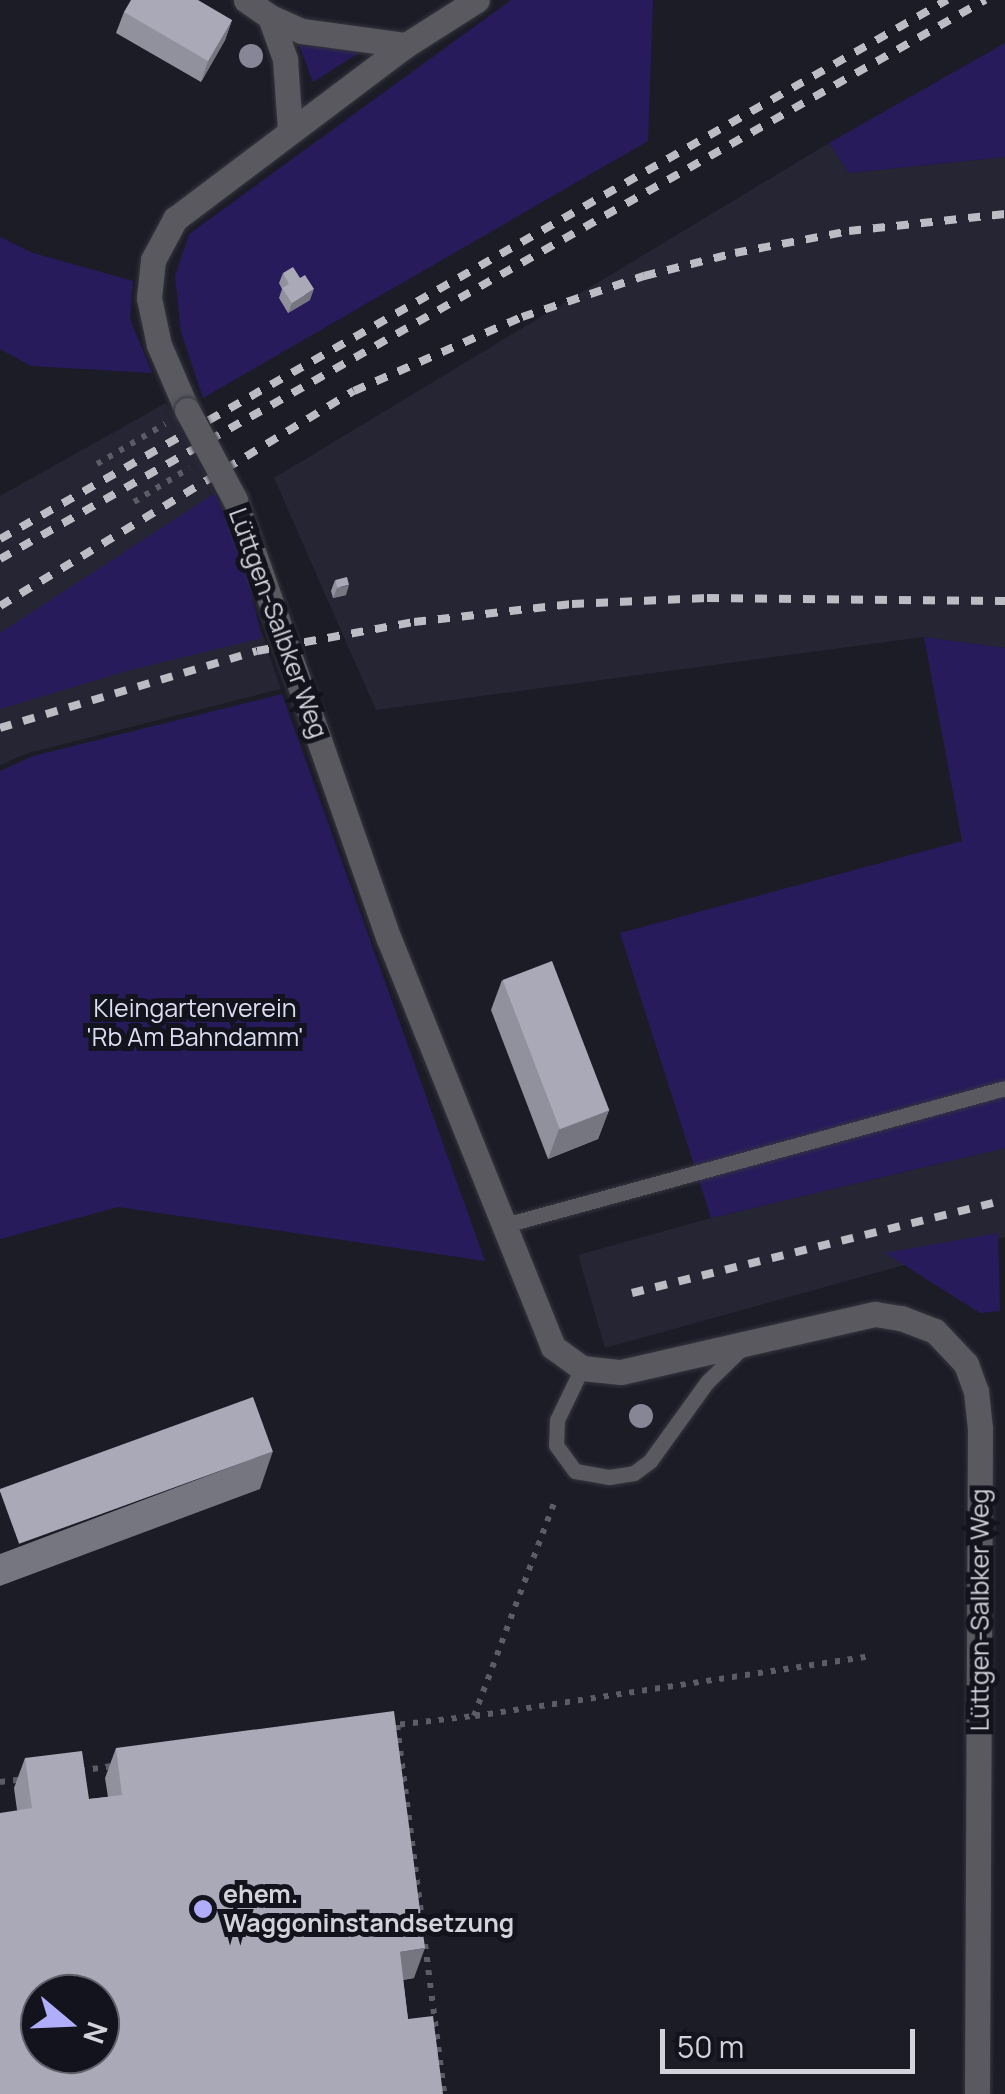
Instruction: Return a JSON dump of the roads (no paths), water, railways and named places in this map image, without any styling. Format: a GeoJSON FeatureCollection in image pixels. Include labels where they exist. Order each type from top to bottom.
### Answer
{"type":"FeatureCollection","features":[{"type":"Feature","properties":{"kind":"street"},"geometry":{"type":"LineString","coordinates":[[246,0],[270,18],[321,35],[406,45]]}},
{"type":"Feature","properties":{"kind":"street","name":"Lüttgen-Salbker Weg"},"geometry":{"type":"LineString","coordinates":[[477,0],[406,45],[175,218],[156,251],[150,278],[150,309],[159,345],[187,410],[235,500],[389,939],[545,1333],[560,1354],[582,1368],[621,1372],[854,1316],[901,1318],[944,1337],[966,1364],[976,1391],[980,1465],[977,2094]]}},
{"type":"Feature","properties":{"kind":"street"},"geometry":{"type":"LineString","coordinates":[[270,18],[288,73],[290,130]]}},
{"type":"Feature","properties":{"kind":"lane"},"geometry":{"type":"LineString","coordinates":[[505,1224],[1005,1088]]}},
{"type":"Feature","properties":{"kind":"lane","name":"Lüttgen-Salbker Weg"},"geometry":{"type":"LineString","coordinates":[[582,1368],[557,1420],[556,1445],[562,1460],[576,1471],[609,1478],[645,1466],[708,1382],[750,1343]]}},
{"type":"Feature","properties":{"kind":"railway"},"geometry":{"type":"LineString","coordinates":[[0,539],[947,0]]}},
{"type":"Feature","properties":{"kind":"railway"},"geometry":{"type":"LineString","coordinates":[[0,559],[985,0]]}},
{"type":"Feature","properties":{"kind":"railway"},"geometry":{"type":"LineString","coordinates":[[0,606],[354,391],[522,317],[644,276],[735,253],[849,231],[1005,214]]}},
{"type":"Feature","properties":{"kind":"railway"},"geometry":{"type":"LineString","coordinates":[[0,728],[257,651],[414,622],[572,604],[707,598],[1005,601]]}},
{"type":"Feature","properties":{"kind":"railway"},"geometry":{"type":"LineString","coordinates":[[632,1293],[1005,1200]]}},
{"type":"Feature","properties":{"kind":"place","name":"ehem. Waggoninstandsetzung"},"geometry":{"type":"Point","coordinates":[203,1909]}},
{"type":"Feature","properties":{"kind":"park label","name":"Kleingartenverein 'Rb Am Bahndamm'"},"geometry":{"type":"Point","coordinates":[195,1024]}}]}
